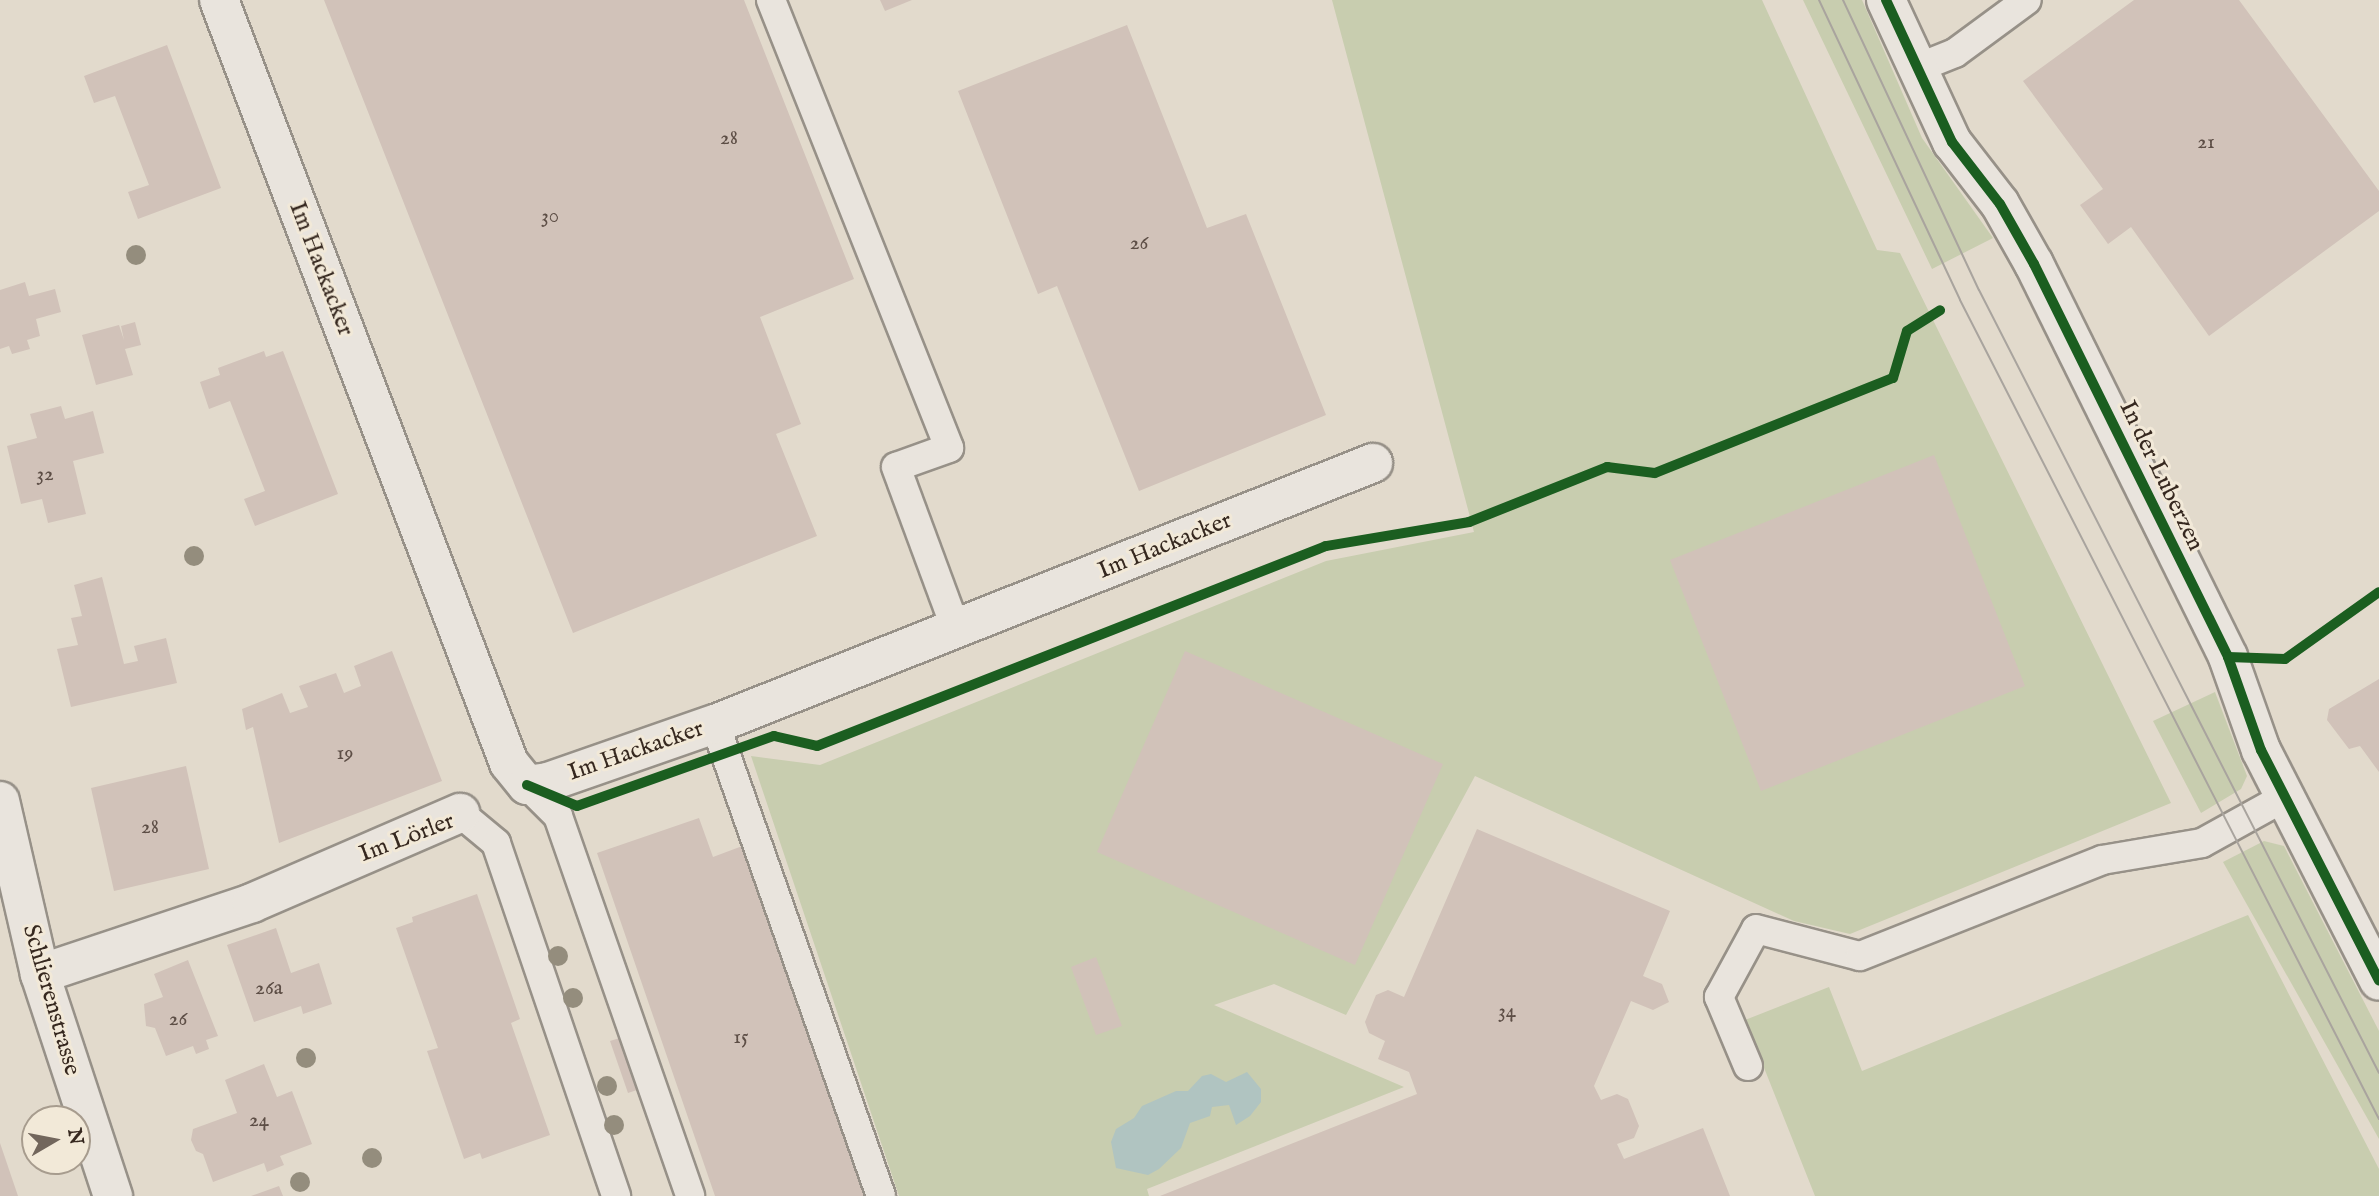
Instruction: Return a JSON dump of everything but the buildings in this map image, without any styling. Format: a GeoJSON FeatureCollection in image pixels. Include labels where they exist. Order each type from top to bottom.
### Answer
{"type":"FeatureCollection","features":[{"type":"Feature","properties":{"kind":"street","name":"Im Hackacker"},"geometry":{"type":"LineString","coordinates":[[219,0],[509,763],[527,785],[548,782],[715,724],[1373,463]]}},
{"type":"Feature","properties":{"kind":"street","name":"In der Luberzen"},"geometry":{"type":"LineString","coordinates":[[1886,0],[1915,69],[1952,142],[2000,204],[2034,264],[2228,657],[2261,750],[2376,969]]}},
{"type":"Feature","properties":{"kind":"street","name":"Schlierenstrasse"},"geometry":{"type":"LineString","coordinates":[[0,801],[40,974],[113,1196]]}},
{"type":"Feature","properties":{"kind":"street","name":"Im Lörler"},"geometry":{"type":"LineString","coordinates":[[40,974],[252,903],[460,813]]}},
{"type":"Feature","properties":{"kind":"lane"},"geometry":{"type":"LineString","coordinates":[[771,0],[949,448],[897,467],[956,629]]}},
{"type":"Feature","properties":{"kind":"lane"},"geometry":{"type":"LineString","coordinates":[[1915,69],[1955,53],[2026,0]]}},
{"type":"Feature","properties":{"kind":"lane"},"geometry":{"type":"LineString","coordinates":[[715,724],[881,1196]]}},
{"type":"Feature","properties":{"kind":"lane"},"geometry":{"type":"LineString","coordinates":[[527,785],[558,816],[690,1196]]}},
{"type":"Feature","properties":{"kind":"lane"},"geometry":{"type":"LineString","coordinates":[[1748,1066],[1719,997],[1756,929],[1860,956],[2102,860],[2202,843],[2285,797]]}},
{"type":"Feature","properties":{"kind":"lane","name":"Im Lörler"},"geometry":{"type":"LineString","coordinates":[[460,813],[496,843],[616,1196]]}},
{"type":"Feature","properties":{"kind":"green space"},"geometry":{"type":"Polygon","coordinates":[[[1332,0],[1762,0],[1877,250],[1900,253],[2171,803],[1850,934],[1794,921],[1475,776],[1346,1015],[1274,984],[1214,1005],[1404,1087],[1147,1189],[1149,1196],[899,1196],[751,756],[820,765],[1326,561],[1474,532],[1332,0]]]}},
{"type":"Feature","properties":{"kind":"green space"},"geometry":{"type":"Polygon","coordinates":[[[1803,0],[1862,0],[1922,138],[1993,238],[1932,269],[1803,0]]]}},
{"type":"Feature","properties":{"kind":"green space"},"geometry":{"type":"Polygon","coordinates":[[[2215,692],[2247,776],[2241,789],[2201,813],[2153,721],[2215,692]]]}},
{"type":"Feature","properties":{"kind":"green space"},"geometry":{"type":"Polygon","coordinates":[[[2264,841],[2284,846],[2379,1031],[2379,1139],[2223,862],[2264,841]]]}},
{"type":"Feature","properties":{"kind":"green space"},"geometry":{"type":"Polygon","coordinates":[[[2248,915],[2379,1169],[2379,1196],[1815,1196],[1745,1020],[1829,987],[1862,1071],[2248,915]]]}},
{"type":"Feature","properties":{"kind":"shaded area"},"geometry":{"type":"Polygon","coordinates":[[[1247,1072],[1261,1089],[1261,1102],[1250,1116],[1236,1125],[1229,1105],[1212,1107],[1210,1116],[1190,1123],[1181,1148],[1159,1169],[1148,1175],[1116,1168],[1111,1142],[1116,1129],[1134,1118],[1142,1106],[1176,1091],[1188,1091],[1202,1076],[1211,1074],[1226,1082],[1247,1072]]]}},
{"type":"Feature","properties":{"kind":"tram line"},"geometry":{"type":"LineString","coordinates":[[1819,0],[1960,300],[2379,1119]]}},
{"type":"Feature","properties":{"kind":"tram line"},"geometry":{"type":"LineString","coordinates":[[1843,0],[1979,290],[2379,1073]]}},
{"type":"Feature","properties":{"kind":"cycle path"},"geometry":{"type":"LineString","coordinates":[[1886,0],[1952,142],[2000,204],[2034,264],[2228,657],[2261,750],[2379,981]]}},
{"type":"Feature","properties":{"kind":"cycle path"},"geometry":{"type":"LineString","coordinates":[[527,785],[577,806],[774,736],[817,746],[1326,546],[1469,522],[1607,467],[1655,473],[1893,378],[1907,331],[1940,310]]}},
{"type":"Feature","properties":{"kind":"cycle path"},"geometry":{"type":"LineString","coordinates":[[2228,657],[2285,659],[2379,592]]}}]}
